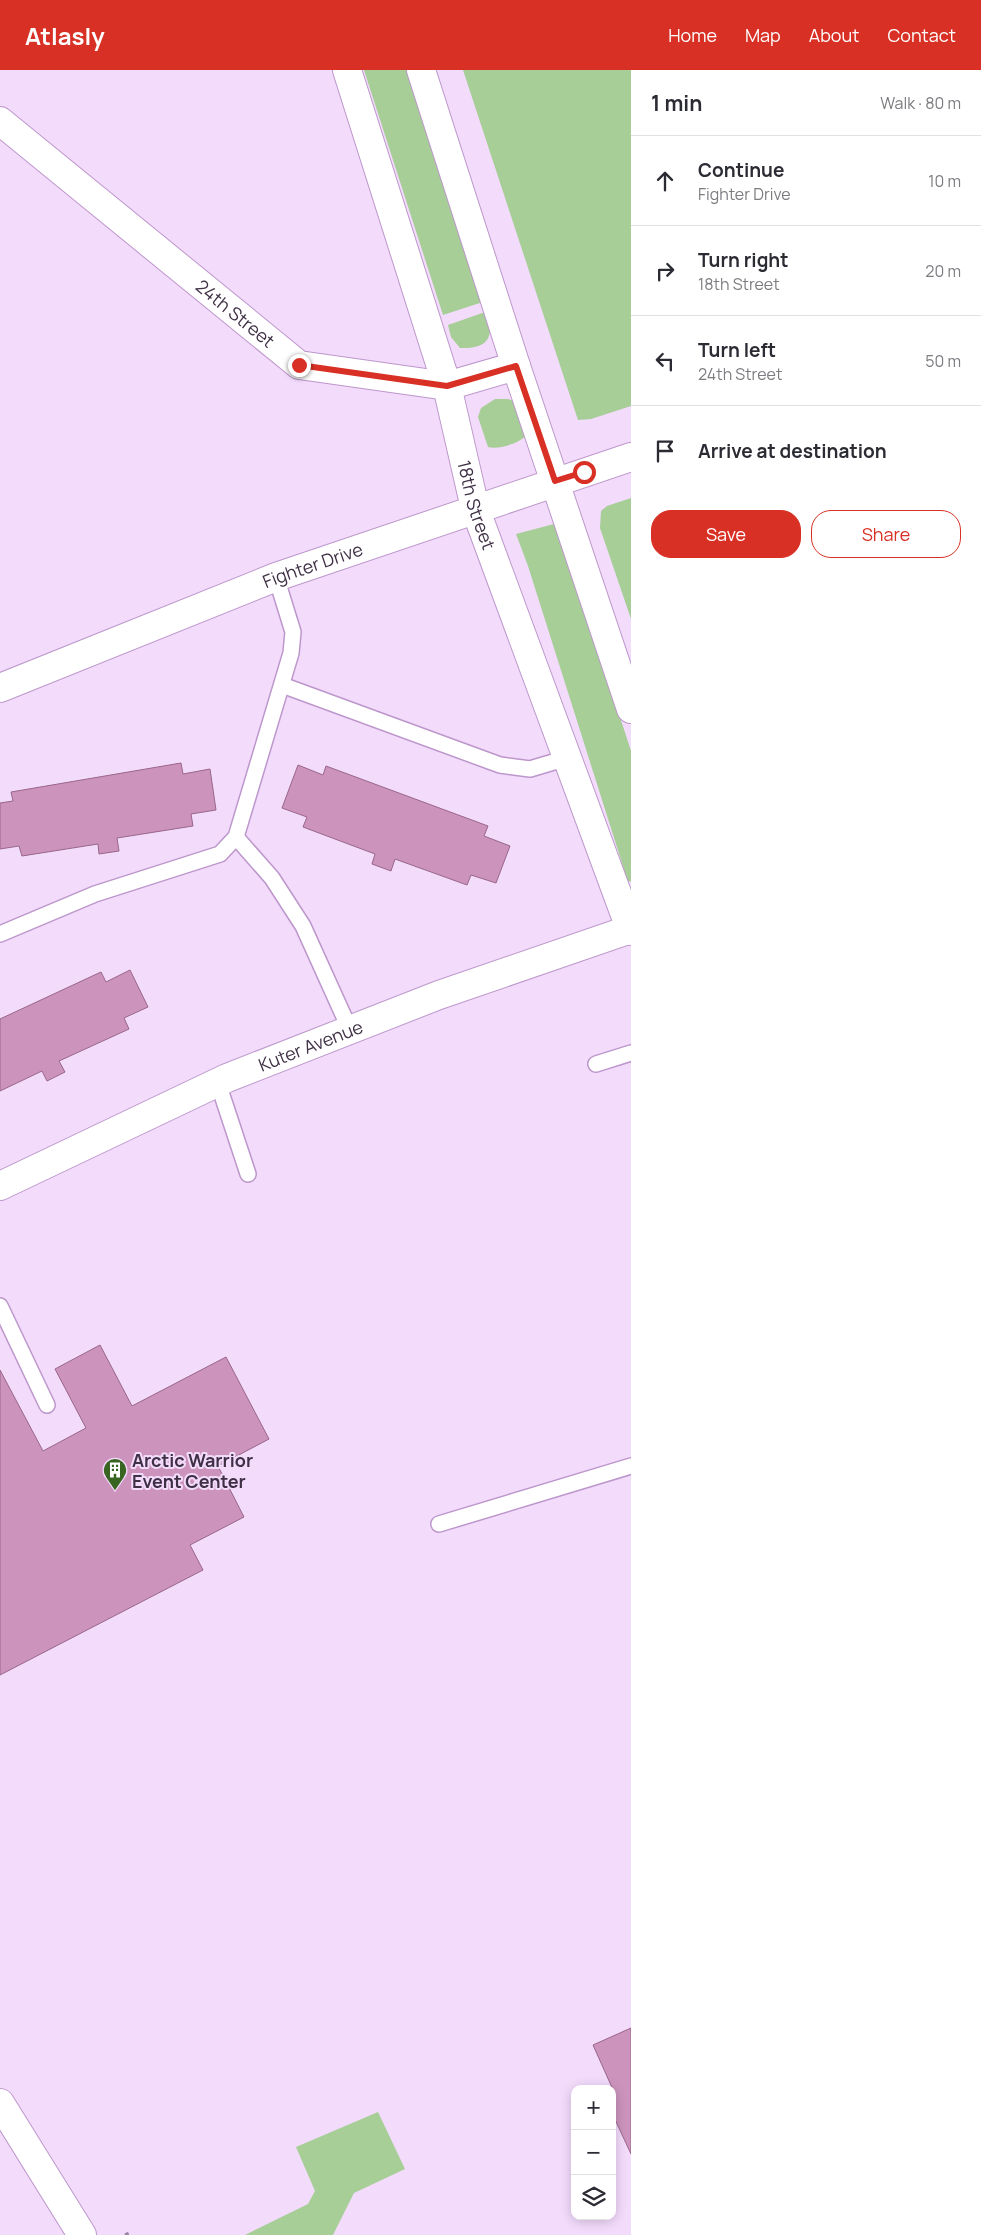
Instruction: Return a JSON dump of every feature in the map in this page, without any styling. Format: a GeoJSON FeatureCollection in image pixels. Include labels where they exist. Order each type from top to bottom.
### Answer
{"type":"FeatureCollection","features":[{"type":"Feature","properties":{"kind":"street","name":"18th Street"},"geometry":{"type":"LineString","coordinates":[[347,70],[447,386],[475,508],[631,930]]}},
{"type":"Feature","properties":{"kind":"street"},"geometry":{"type":"LineString","coordinates":[[421,70],[516,366],[631,709]]}},
{"type":"Feature","properties":{"kind":"street","name":"24th Street"},"geometry":{"type":"LineString","coordinates":[[0,121],[299,365],[447,386],[516,366]]}},
{"type":"Feature","properties":{"kind":"street","name":"Fighter Drive"},"geometry":{"type":"LineString","coordinates":[[0,688],[276,577],[475,508],[631,457]]}},
{"type":"Feature","properties":{"kind":"street","name":"Kuter Avenue"},"geometry":{"type":"LineString","coordinates":[[0,1186],[218,1083],[440,995],[631,930]]}},
{"type":"Feature","properties":{"kind":"street"},"geometry":{"type":"LineString","coordinates":[[0,2103],[82,2235]]}},
{"type":"Feature","properties":{"kind":"lane"},"geometry":{"type":"LineString","coordinates":[[0,934],[95,894],[220,854],[236,837],[291,653],[293,632],[276,577]]}},
{"type":"Feature","properties":{"kind":"lane"},"geometry":{"type":"LineString","coordinates":[[282,685],[500,765],[530,768],[567,758]]}},
{"type":"Feature","properties":{"kind":"lane"},"geometry":{"type":"LineString","coordinates":[[236,837],[272,878],[303,926],[350,1030]]}},
{"type":"Feature","properties":{"kind":"lane"},"geometry":{"type":"LineString","coordinates":[[596,1064],[631,1053]]}},
{"type":"Feature","properties":{"kind":"lane"},"geometry":{"type":"LineString","coordinates":[[218,1083],[248,1174]]}},
{"type":"Feature","properties":{"kind":"lane"},"geometry":{"type":"LineString","coordinates":[[0,1306],[47,1405]]}},
{"type":"Feature","properties":{"kind":"lane"},"geometry":{"type":"LineString","coordinates":[[439,1524],[631,1466]]}},
{"type":"Feature","properties":{"kind":"green space"},"geometry":{"type":"Polygon","coordinates":[[[364,70],[411,70],[486,301],[443,315],[364,70]]]}},
{"type":"Feature","properties":{"kind":"green space"},"geometry":{"type":"Polygon","coordinates":[[[463,70],[631,70],[631,406],[591,419],[578,420],[463,70]]]}},
{"type":"Feature","properties":{"kind":"green space"},"geometry":{"type":"Polygon","coordinates":[[[488,311],[490,328],[487,340],[477,346],[460,348],[451,337],[448,325],[488,311]]]}},
{"type":"Feature","properties":{"kind":"green space"},"geometry":{"type":"Polygon","coordinates":[[[495,399],[508,399],[516,402],[528,434],[515,443],[493,448],[488,447],[478,417],[481,408],[495,399]]]}},
{"type":"Feature","properties":{"kind":"green space"},"geometry":{"type":"Polygon","coordinates":[[[631,498],[631,619],[600,528],[601,511],[607,506],[631,498]]]}},
{"type":"Feature","properties":{"kind":"green space"},"geometry":{"type":"Polygon","coordinates":[[[554,524],[569,560],[631,751],[631,881],[628,882],[528,566],[516,534],[554,524]]]}},
{"type":"Feature","properties":{"kind":"green space"},"geometry":{"type":"Polygon","coordinates":[[[378,2112],[405,2169],[354,2193],[333,2235],[245,2235],[308,2204],[315,2191],[296,2147],[378,2112]]]}},
{"type":"Feature","properties":{"kind":"building"},"geometry":{"type":"Polygon","coordinates":[[[181,763],[183,774],[210,769],[216,810],[191,814],[193,826],[117,838],[119,851],[99,854],[98,844],[22,856],[19,846],[0,849],[0,803],[13,801],[11,792],[181,763]]]}},
{"type":"Feature","properties":{"kind":"building"},"geometry":{"type":"Polygon","coordinates":[[[298,765],[323,775],[326,766],[488,826],[484,836],[510,846],[496,883],[471,875],[467,885],[395,859],[391,871],[372,864],[375,854],[303,827],[307,817],[282,808],[298,765]]]}},
{"type":"Feature","properties":{"kind":"building"},"geometry":{"type":"Polygon","coordinates":[[[130,970],[148,1007],[124,1018],[129,1029],[59,1061],[65,1072],[47,1081],[42,1071],[0,1091],[0,1019],[101,972],[106,982],[130,970]]]}},
{"type":"Feature","properties":{"kind":"building","name":"Arctic Warrior Event Center"},"geometry":{"type":"Polygon","coordinates":[[[100,1345],[132,1406],[226,1357],[269,1439],[218,1466],[244,1517],[190,1545],[203,1570],[0,1675],[0,1370],[43,1451],[86,1428],[55,1369],[100,1345]]]}},
{"type":"Feature","properties":{"kind":"building"},"geometry":{"type":"Polygon","coordinates":[[[631,2028],[631,2154],[616,2122],[616,2085],[611,2085],[593,2045],[631,2028]]]}},
{"type":"Feature","properties":{"kind":"place","name":"Arctic Warrior Event Center"},"geometry":{"type":"Point","coordinates":[115,1491]}},
{"type":"Feature","properties":{"kind":"route"},"geometry":{"type":"LineString","coordinates":[[299,365],[447,386],[516,366],[555,481],[584,472]]}}]}
